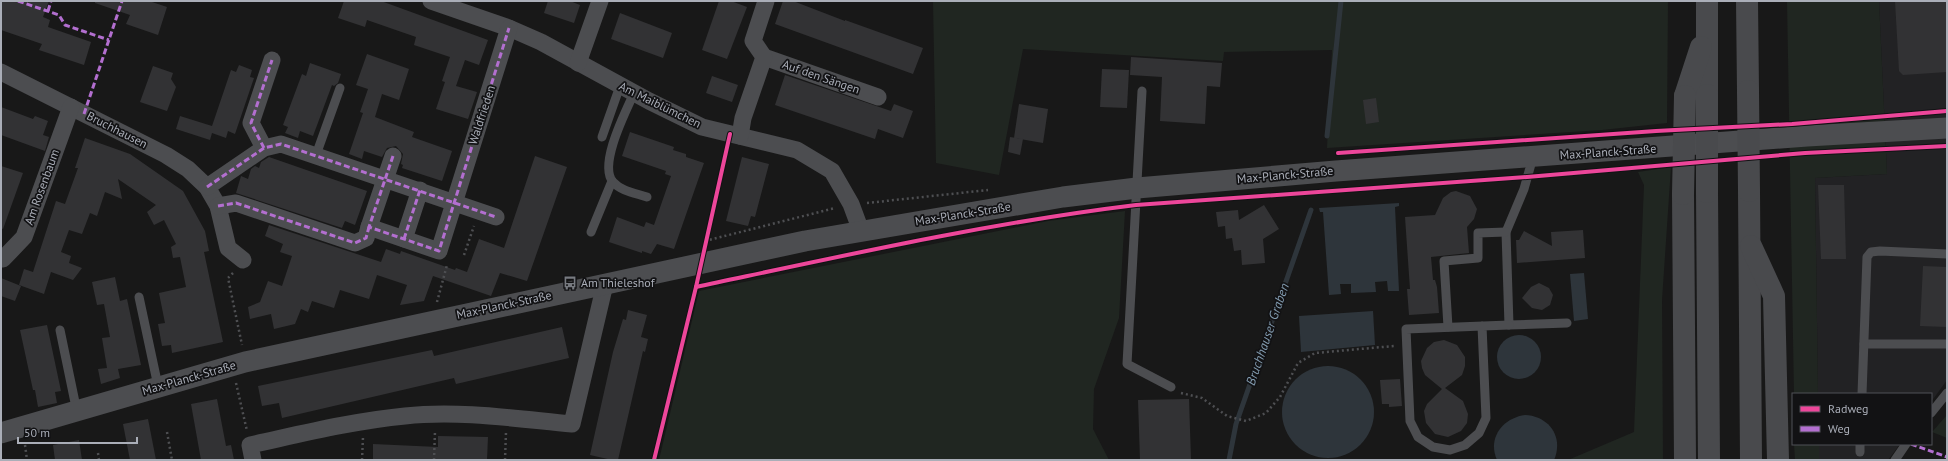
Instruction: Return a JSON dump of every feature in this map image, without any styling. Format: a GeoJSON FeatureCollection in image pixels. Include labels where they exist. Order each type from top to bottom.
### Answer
{"type":"FeatureCollection","features":[{"type":"Feature","properties":{"kind":"highway"},"geometry":{"type":"LineString","coordinates":[[1707,1],[1709,460]]}},
{"type":"Feature","properties":{"kind":"highway"},"geometry":{"type":"LineString","coordinates":[[1747,1],[1750,460]]}},
{"type":"Feature","properties":{"kind":"highway"},"geometry":{"type":"LineString","coordinates":[[1685,460],[1683,194],[1685,96],[1707,27]]}},
{"type":"Feature","properties":{"kind":"highway"},"geometry":{"type":"LineString","coordinates":[[1748,240],[1774,296],[1778,460]]}},
{"type":"Feature","properties":{"kind":"street","name":"Am Maiblümchen"},"geometry":{"type":"LineString","coordinates":[[431,1],[509,28],[541,42],[627,90],[702,127],[797,150],[832,171],[850,204],[861,231]]}},
{"type":"Feature","properties":{"kind":"street"},"geometry":{"type":"LineString","coordinates":[[578,63],[600,1]]}},
{"type":"Feature","properties":{"kind":"street"},"geometry":{"type":"LineString","coordinates":[[740,136],[743,118],[764,57],[752,41],[766,1]]}},
{"type":"Feature","properties":{"kind":"street","name":"Waldfrieden"},"geometry":{"type":"LineString","coordinates":[[439,251],[509,28]]}},
{"type":"Feature","properties":{"kind":"street","name":"Auf den Sängen"},"geometry":{"type":"LineString","coordinates":[[764,57],[878,97]]}},
{"type":"Feature","properties":{"kind":"street"},"geometry":{"type":"LineString","coordinates":[[264,148],[251,123],[272,60]]}},
{"type":"Feature","properties":{"kind":"street","name":"Bruchhausen"},"geometry":{"type":"LineString","coordinates":[[1,72],[166,155],[188,169],[207,188],[218,206],[228,248],[243,260]]}},
{"type":"Feature","properties":{"kind":"street","name":"Am Rosenbaum"},"geometry":{"type":"LineString","coordinates":[[2,259],[24,237],[71,107]]}},
{"type":"Feature","properties":{"kind":"street","name":"Max-Planck-Straße"},"geometry":{"type":"LineString","coordinates":[[1,433],[77,412],[158,386],[238,363],[805,241],[1063,198],[1137,188],[1807,136],[1947,128]]}},
{"type":"Feature","properties":{"kind":"street"},"geometry":{"type":"LineString","coordinates":[[207,188],[264,148],[281,144],[386,178],[496,217]]}},
{"type":"Feature","properties":{"kind":"street"},"geometry":{"type":"LineString","coordinates":[[218,206],[236,203],[355,243],[366,238],[393,156]]}},
{"type":"Feature","properties":{"kind":"street"},"geometry":{"type":"LineString","coordinates":[[404,239],[420,190]]}},
{"type":"Feature","properties":{"kind":"street"},"geometry":{"type":"LineString","coordinates":[[370,227],[439,251]]}},
{"type":"Feature","properties":{"kind":"street"},"geometry":{"type":"LineString","coordinates":[[251,452],[363,422],[406,416],[436,414],[572,424],[605,284]]}},
{"type":"Feature","properties":{"kind":"lane"},"geometry":{"type":"LineString","coordinates":[[316,155],[340,88]]}},
{"type":"Feature","properties":{"kind":"lane"},"geometry":{"type":"LineString","coordinates":[[602,137],[627,90]]}},
{"type":"Feature","properties":{"kind":"lane"},"geometry":{"type":"LineString","coordinates":[[627,90],[610,152],[609,173],[612,181],[620,188],[647,197]]}},
{"type":"Feature","properties":{"kind":"lane"},"geometry":{"type":"LineString","coordinates":[[1142,91],[1127,364],[1172,388]]}},
{"type":"Feature","properties":{"kind":"lane"},"geometry":{"type":"LineString","coordinates":[[1509,325],[1506,232],[1524,188],[1533,157]]}},
{"type":"Feature","properties":{"kind":"lane"},"geometry":{"type":"LineString","coordinates":[[592,232],[612,181]]}},
{"type":"Feature","properties":{"kind":"lane"},"geometry":{"type":"LineString","coordinates":[[1448,327],[1444,261],[1478,258],[1478,233],[1506,232]]}},
{"type":"Feature","properties":{"kind":"lane"},"geometry":{"type":"LineString","coordinates":[[1862,393],[1867,257],[1871,252],[1947,254]]}},
{"type":"Feature","properties":{"kind":"lane"},"geometry":{"type":"LineString","coordinates":[[139,297],[158,386]]}},
{"type":"Feature","properties":{"kind":"lane"},"geometry":{"type":"LineString","coordinates":[[1482,326],[1486,418],[1479,433],[1465,446],[1450,450],[1433,447],[1418,436],[1410,421],[1406,329],[1448,327],[1567,323]]}},
{"type":"Feature","properties":{"kind":"lane"},"geometry":{"type":"LineString","coordinates":[[60,330],[77,412]]}},
{"type":"Feature","properties":{"kind":"lane"},"geometry":{"type":"LineString","coordinates":[[1864,344],[1947,344]]}},
{"type":"Feature","properties":{"kind":"lane"},"geometry":{"type":"LineString","coordinates":[[1932,411],[1947,392]]}},
{"type":"Feature","properties":{"kind":"lane"},"geometry":{"type":"LineString","coordinates":[[1895,460],[1905,445]]}},
{"type":"Feature","properties":{"kind":"path"},"geometry":{"type":"LineString","coordinates":[[464,255],[479,211]]}},
{"type":"Feature","properties":{"kind":"path"},"geometry":{"type":"LineString","coordinates":[[701,263],[707,234]]}},
{"type":"Feature","properties":{"kind":"path"},"geometry":{"type":"LineString","coordinates":[[439,251],[448,267],[436,300],[440,319]]}},
{"type":"Feature","properties":{"kind":"path"},"geometry":{"type":"LineString","coordinates":[[243,260],[228,278],[238,363],[251,452]]}},
{"type":"Feature","properties":{"kind":"path"},"geometry":{"type":"LineString","coordinates":[[1172,388],[1180,392],[1202,398],[1227,416],[1246,421],[1266,413],[1280,397],[1298,363],[1316,352],[1407,345]]}},
{"type":"Feature","properties":{"kind":"path"},"geometry":{"type":"LineString","coordinates":[[434,460],[436,414]]}},
{"type":"Feature","properties":{"kind":"path"},"geometry":{"type":"LineString","coordinates":[[505,460],[506,418]]}},
{"type":"Feature","properties":{"kind":"path"},"geometry":{"type":"LineString","coordinates":[[362,460],[363,422]]}},
{"type":"Feature","properties":{"kind":"path"},"geometry":{"type":"LineString","coordinates":[[167,432],[172,460]]}},
{"type":"Feature","properties":{"kind":"path"},"geometry":{"type":"LineString","coordinates":[[98,452],[99,460]]}},
{"type":"Feature","properties":{"kind":"shaded area"},"geometry":{"type":"Polygon","coordinates":[[[933,1],[1668,1],[1667,123],[1602,130],[1327,148],[1332,50],[1224,52],[1223,61],[1023,49],[999,175],[936,163],[933,1]]]}},
{"type":"Feature","properties":{"kind":"shaded area"},"geometry":{"type":"Polygon","coordinates":[[[1787,1],[1879,1],[1887,174],[1815,178],[1818,393],[1794,393],[1787,1]]]}},
{"type":"Feature","properties":{"kind":"shaded area"},"geometry":{"type":"Polygon","coordinates":[[[1879,1],[1947,1],[1947,380],[1932,401],[1932,393],[1818,393],[1815,178],[1887,174],[1879,1]]]}},
{"type":"Feature","properties":{"kind":"shaded area"},"geometry":{"type":"Polygon","coordinates":[[[1671,167],[1662,300],[1663,460],[1568,460],[1634,432],[1644,185],[1638,172],[1671,167]]]}},
{"type":"Feature","properties":{"kind":"shaded area"},"geometry":{"type":"Polygon","coordinates":[[[1399,203],[1399,206],[1395,207],[1399,291],[1388,291],[1387,281],[1375,282],[1376,292],[1351,293],[1351,284],[1340,284],[1341,294],[1329,295],[1323,212],[1320,212],[1319,208],[1399,203]]]}},
{"type":"Feature","properties":{"kind":"shaded area"},"geometry":{"type":"Polygon","coordinates":[[[1125,211],[1119,318],[1094,389],[1093,429],[1109,460],[659,460],[699,291],[1048,221],[1125,211]]]}},
{"type":"Feature","properties":{"kind":"shaded area"},"geometry":{"type":"Polygon","coordinates":[[[1584,273],[1588,319],[1574,321],[1570,274],[1584,273]]]}},
{"type":"Feature","properties":{"kind":"shaded area"},"geometry":{"type":"Polygon","coordinates":[[[1373,311],[1375,345],[1301,352],[1299,316],[1373,311]]]}},
{"type":"Feature","properties":{"kind":"shaded area"},"geometry":{"type":"Polygon","coordinates":[[[1515,335],[1523,335],[1535,341],[1541,353],[1541,361],[1535,373],[1523,379],[1515,379],[1503,373],[1497,361],[1497,353],[1503,341],[1515,335]]]}},
{"type":"Feature","properties":{"kind":"shaded area"},"geometry":{"type":"Polygon","coordinates":[[[1328,366],[1346,370],[1361,379],[1370,394],[1374,412],[1370,430],[1361,445],[1346,454],[1328,458],[1310,454],[1295,445],[1286,430],[1282,412],[1286,394],[1295,379],[1310,370],[1328,366]]]}},
{"type":"Feature","properties":{"kind":"shaded area"},"geometry":{"type":"Polygon","coordinates":[[[1525,415],[1534,416],[1541,419],[1552,429],[1556,436],[1557,443],[1557,452],[1554,460],[1497,460],[1494,452],[1494,444],[1499,430],[1510,420],[1525,415]]]}},
{"type":"Feature","properties":{"kind":"shaded area"},"geometry":{"type":"Polygon","coordinates":[[[1947,415],[1947,438],[1932,432],[1947,415]]]}},
{"type":"Feature","properties":{"kind":"shaded area"},"geometry":{"type":"Polygon","coordinates":[[[1794,445],[1819,445],[1819,460],[1795,460],[1794,445]]]}},
{"type":"Feature","properties":{"kind":"shaded area"},"geometry":{"type":"Polygon","coordinates":[[[1819,445],[1899,445],[1888,460],[1819,460],[1819,445]]]}},
{"type":"Feature","properties":{"kind":"building"},"geometry":{"type":"Polygon","coordinates":[[[1,1],[49,1],[43,17],[50,20],[48,27],[91,42],[84,65],[39,50],[42,44],[1,30],[1,1]]]}},
{"type":"Feature","properties":{"kind":"building"},"geometry":{"type":"Polygon","coordinates":[[[95,1],[149,1],[167,7],[158,35],[126,24],[130,15],[95,3],[95,1]]]}},
{"type":"Feature","properties":{"kind":"building"},"geometry":{"type":"Polygon","coordinates":[[[344,1],[381,1],[488,40],[479,65],[465,60],[456,86],[477,92],[468,119],[436,109],[445,82],[442,81],[450,57],[414,45],[416,37],[367,20],[365,27],[338,18],[344,1]]]}},
{"type":"Feature","properties":{"kind":"building"},"geometry":{"type":"Polygon","coordinates":[[[548,1],[570,1],[580,5],[574,23],[544,13],[548,1]]]}},
{"type":"Feature","properties":{"kind":"building"},"geometry":{"type":"Polygon","coordinates":[[[719,1],[731,1],[747,7],[727,59],[702,50],[719,1]]]}},
{"type":"Feature","properties":{"kind":"building"},"geometry":{"type":"Polygon","coordinates":[[[783,1],[793,1],[923,48],[913,74],[775,24],[783,1]]]}},
{"type":"Feature","properties":{"kind":"building"},"geometry":{"type":"Polygon","coordinates":[[[1895,1],[1947,1],[1947,72],[1903,75],[1899,71],[1895,1]]]}},
{"type":"Feature","properties":{"kind":"building"},"geometry":{"type":"Polygon","coordinates":[[[620,13],[672,33],[663,58],[611,39],[620,13]]]}},
{"type":"Feature","properties":{"kind":"building"},"geometry":{"type":"Polygon","coordinates":[[[367,54],[409,69],[399,100],[382,94],[375,117],[414,132],[412,137],[452,151],[442,181],[402,168],[403,165],[401,164],[403,154],[396,146],[387,148],[382,157],[364,151],[362,159],[349,154],[363,113],[360,112],[368,89],[356,85],[367,54]]]}},
{"type":"Feature","properties":{"kind":"building"},"geometry":{"type":"Polygon","coordinates":[[[1131,57],[1222,63],[1220,87],[1207,86],[1205,124],[1160,121],[1162,77],[1130,75],[1131,57]]]}},
{"type":"Feature","properties":{"kind":"building"},"geometry":{"type":"Polygon","coordinates":[[[310,63],[341,74],[338,83],[334,86],[332,85],[313,136],[300,131],[298,138],[285,133],[288,127],[283,125],[302,74],[306,76],[310,63]]]}},
{"type":"Feature","properties":{"kind":"building"},"geometry":{"type":"Polygon","coordinates":[[[239,65],[252,70],[250,77],[254,78],[235,134],[228,131],[226,138],[212,133],[210,140],[176,129],[180,116],[212,126],[231,70],[236,72],[239,65]]]}},
{"type":"Feature","properties":{"kind":"building"},"geometry":{"type":"Polygon","coordinates":[[[153,66],[173,73],[171,79],[176,87],[167,111],[140,102],[153,66]]]}},
{"type":"Feature","properties":{"kind":"building"},"geometry":{"type":"Polygon","coordinates":[[[1102,69],[1129,70],[1127,108],[1100,107],[1102,69]]]}},
{"type":"Feature","properties":{"kind":"building"},"geometry":{"type":"Polygon","coordinates":[[[785,75],[891,111],[894,104],[913,111],[903,138],[878,129],[875,139],[775,105],[785,75]]]}},
{"type":"Feature","properties":{"kind":"building"},"geometry":{"type":"Polygon","coordinates":[[[712,76],[738,85],[732,102],[706,93],[712,76]]]}},
{"type":"Feature","properties":{"kind":"building"},"geometry":{"type":"Polygon","coordinates":[[[1376,98],[1379,122],[1366,124],[1363,100],[1376,98]]]}},
{"type":"Feature","properties":{"kind":"building"},"geometry":{"type":"Polygon","coordinates":[[[1019,104],[1048,109],[1043,143],[1014,138],[1019,104]]]}},
{"type":"Feature","properties":{"kind":"building"},"geometry":{"type":"Polygon","coordinates":[[[1,107],[33,119],[35,116],[48,121],[43,135],[49,137],[45,151],[1,135],[1,107]]]}},
{"type":"Feature","properties":{"kind":"building"},"geometry":{"type":"Polygon","coordinates":[[[630,132],[674,147],[673,150],[686,154],[686,157],[704,163],[674,249],[657,244],[651,254],[642,251],[642,253],[609,242],[617,217],[644,227],[646,222],[654,225],[671,176],[665,174],[666,171],[622,156],[630,132]]]}},
{"type":"Feature","properties":{"kind":"building"},"geometry":{"type":"Polygon","coordinates":[[[1010,137],[1023,139],[1020,155],[1008,152],[1010,137]]]}},
{"type":"Feature","properties":{"kind":"building"},"geometry":{"type":"Polygon","coordinates":[[[85,138],[130,154],[183,191],[205,231],[209,251],[204,252],[223,342],[172,353],[171,345],[162,346],[158,324],[165,323],[159,293],[186,287],[180,257],[173,258],[171,247],[176,244],[164,220],[154,225],[147,212],[156,205],[118,179],[122,199],[105,192],[97,216],[90,213],[82,234],[69,230],[61,252],[71,256],[69,263],[82,268],[73,280],[51,272],[44,294],[19,285],[24,269],[33,272],[56,201],[65,204],[78,168],[75,168],[85,138]]]}},
{"type":"Feature","properties":{"kind":"building"},"geometry":{"type":"Polygon","coordinates":[[[535,156],[567,167],[527,281],[500,273],[491,296],[433,276],[424,301],[400,305],[407,285],[377,275],[369,299],[340,290],[334,308],[312,301],[308,312],[301,309],[295,324],[274,329],[271,314],[250,319],[248,307],[260,302],[268,281],[282,286],[292,256],[280,252],[283,244],[265,236],[269,225],[381,262],[386,249],[400,254],[401,251],[455,270],[456,268],[467,272],[479,239],[504,248],[535,156]]]}},
{"type":"Feature","properties":{"kind":"building"},"geometry":{"type":"Polygon","coordinates":[[[269,157],[367,191],[355,225],[345,221],[342,228],[236,193],[241,176],[248,179],[251,169],[255,166],[259,168],[261,162],[269,157]]]}},
{"type":"Feature","properties":{"kind":"building"},"geometry":{"type":"Polygon","coordinates":[[[742,157],[769,164],[755,217],[751,216],[748,226],[726,221],[742,157]]]}},
{"type":"Feature","properties":{"kind":"building"},"geometry":{"type":"Polygon","coordinates":[[[1,166],[23,173],[3,229],[1,228],[1,166]]]}},
{"type":"Feature","properties":{"kind":"building"},"geometry":{"type":"Polygon","coordinates":[[[1818,185],[1844,185],[1846,259],[1821,259],[1818,185]]]}},
{"type":"Feature","properties":{"kind":"building"},"geometry":{"type":"Polygon","coordinates":[[[1456,191],[1470,196],[1477,209],[1474,219],[1467,227],[1469,253],[1431,257],[1433,280],[1435,280],[1437,287],[1439,313],[1409,315],[1407,289],[1410,289],[1405,217],[1435,215],[1443,198],[1451,192],[1456,191]]]}},
{"type":"Feature","properties":{"kind":"building"},"geometry":{"type":"Polygon","coordinates":[[[1264,205],[1279,229],[1263,239],[1265,263],[1242,265],[1241,250],[1234,251],[1232,238],[1226,239],[1225,226],[1218,227],[1216,212],[1238,210],[1239,220],[1264,205]]]}},
{"type":"Feature","properties":{"kind":"building"},"geometry":{"type":"Polygon","coordinates":[[[1583,230],[1585,258],[1517,263],[1516,240],[1519,240],[1524,231],[1552,246],[1551,232],[1583,230]]]}},
{"type":"Feature","properties":{"kind":"building"},"geometry":{"type":"Polygon","coordinates":[[[1923,266],[1947,267],[1947,327],[1920,326],[1923,266]]]}},
{"type":"Feature","properties":{"kind":"building"},"geometry":{"type":"Polygon","coordinates":[[[115,277],[120,301],[127,299],[141,365],[118,369],[120,378],[101,384],[98,369],[107,368],[102,338],[110,337],[104,304],[97,305],[92,282],[115,277]]]}},
{"type":"Feature","properties":{"kind":"building"},"geometry":{"type":"Polygon","coordinates":[[[1,278],[21,286],[15,301],[1,296],[1,278]]]}},
{"type":"Feature","properties":{"kind":"building"},"geometry":{"type":"Polygon","coordinates":[[[1539,283],[1549,288],[1553,295],[1550,305],[1542,310],[1532,308],[1522,298],[1531,287],[1539,283]]]}},
{"type":"Feature","properties":{"kind":"building"},"geometry":{"type":"Polygon","coordinates":[[[628,310],[647,315],[641,337],[648,339],[645,352],[643,351],[618,460],[612,460],[590,455],[613,352],[623,319],[626,320],[628,310]]]}},
{"type":"Feature","properties":{"kind":"building"},"geometry":{"type":"Polygon","coordinates":[[[47,325],[61,391],[55,392],[57,403],[38,407],[20,330],[47,325]]]}},
{"type":"Feature","properties":{"kind":"building"},"geometry":{"type":"Polygon","coordinates":[[[562,327],[569,358],[456,384],[454,378],[282,418],[279,403],[262,406],[258,386],[432,350],[434,356],[562,327]]]}},
{"type":"Feature","properties":{"kind":"building"},"geometry":{"type":"Polygon","coordinates":[[[1444,340],[1457,345],[1465,357],[1465,366],[1462,375],[1445,388],[1463,401],[1468,414],[1467,423],[1461,431],[1448,437],[1435,434],[1426,423],[1424,411],[1427,404],[1442,389],[1425,375],[1421,361],[1427,348],[1434,342],[1444,340]]]}},
{"type":"Feature","properties":{"kind":"building"},"geometry":{"type":"Polygon","coordinates":[[[1400,379],[1402,406],[1389,407],[1389,404],[1382,404],[1380,380],[1400,379]]]}},
{"type":"Feature","properties":{"kind":"building"},"geometry":{"type":"Polygon","coordinates":[[[217,399],[226,446],[231,445],[234,460],[201,460],[191,404],[217,399]]]}},
{"type":"Feature","properties":{"kind":"building"},"geometry":{"type":"Polygon","coordinates":[[[1189,399],[1191,460],[1140,460],[1138,400],[1189,399]]]}},
{"type":"Feature","properties":{"kind":"building"},"geometry":{"type":"Polygon","coordinates":[[[148,419],[156,460],[130,460],[123,424],[148,419]]]}},
{"type":"Feature","properties":{"kind":"building"},"geometry":{"type":"Polygon","coordinates":[[[438,436],[488,437],[487,460],[373,459],[373,444],[438,447],[438,436]]]}},
{"type":"Feature","properties":{"kind":"building"},"geometry":{"type":"Polygon","coordinates":[[[79,440],[82,460],[55,460],[53,445],[79,440]]]}},
{"type":"Feature","properties":{"kind":"waterway","name":"Bruchhauser Graben"},"geometry":{"type":"LineString","coordinates":[[1327,136],[1341,1]]}},
{"type":"Feature","properties":{"kind":"waterway","name":"Bruchhauser Graben"},"geometry":{"type":"LineString","coordinates":[[1229,460],[1236,424],[1311,210]]}},
{"type":"Feature","properties":{"kind":"marked path"},"geometry":{"type":"LineString","coordinates":[[18,1],[59,15],[65,25],[109,40]]}},
{"type":"Feature","properties":{"kind":"marked path"},"geometry":{"type":"LineString","coordinates":[[48,11],[51,1]]}},
{"type":"Feature","properties":{"kind":"marked path"},"geometry":{"type":"LineString","coordinates":[[84,114],[122,1]]}},
{"type":"Feature","properties":{"kind":"marked path"},"geometry":{"type":"LineString","coordinates":[[393,156],[369,227],[439,251],[509,28]]}},
{"type":"Feature","properties":{"kind":"marked path"},"geometry":{"type":"LineString","coordinates":[[264,148],[251,123],[272,60]]}},
{"type":"Feature","properties":{"kind":"marked path"},"geometry":{"type":"LineString","coordinates":[[207,187],[264,148],[281,144],[496,217]]}},
{"type":"Feature","properties":{"kind":"marked path"},"geometry":{"type":"LineString","coordinates":[[404,239],[420,190]]}},
{"type":"Feature","properties":{"kind":"marked path"},"geometry":{"type":"LineString","coordinates":[[218,206],[236,203],[355,243],[366,238],[369,227]]}},
{"type":"Feature","properties":{"kind":"marked path"},"geometry":{"type":"LineString","coordinates":[[1914,445],[1947,457]]}},
{"type":"Feature","properties":{"kind":"cycle path"},"geometry":{"type":"LineString","coordinates":[[1338,153],[1656,131],[1792,124],[1947,111]]}},
{"type":"Feature","properties":{"kind":"cycle path"},"geometry":{"type":"LineString","coordinates":[[654,460],[696,287],[730,134]]}},
{"type":"Feature","properties":{"kind":"cycle path"},"geometry":{"type":"LineString","coordinates":[[696,287],[915,241],[1025,221],[1136,205],[1527,177],[1805,153],[1947,146]]}},
{"type":"Feature","properties":{"kind":"place","name":"Am Thieleshof"},"geometry":{"type":"Point","coordinates":[570,283]}}]}
